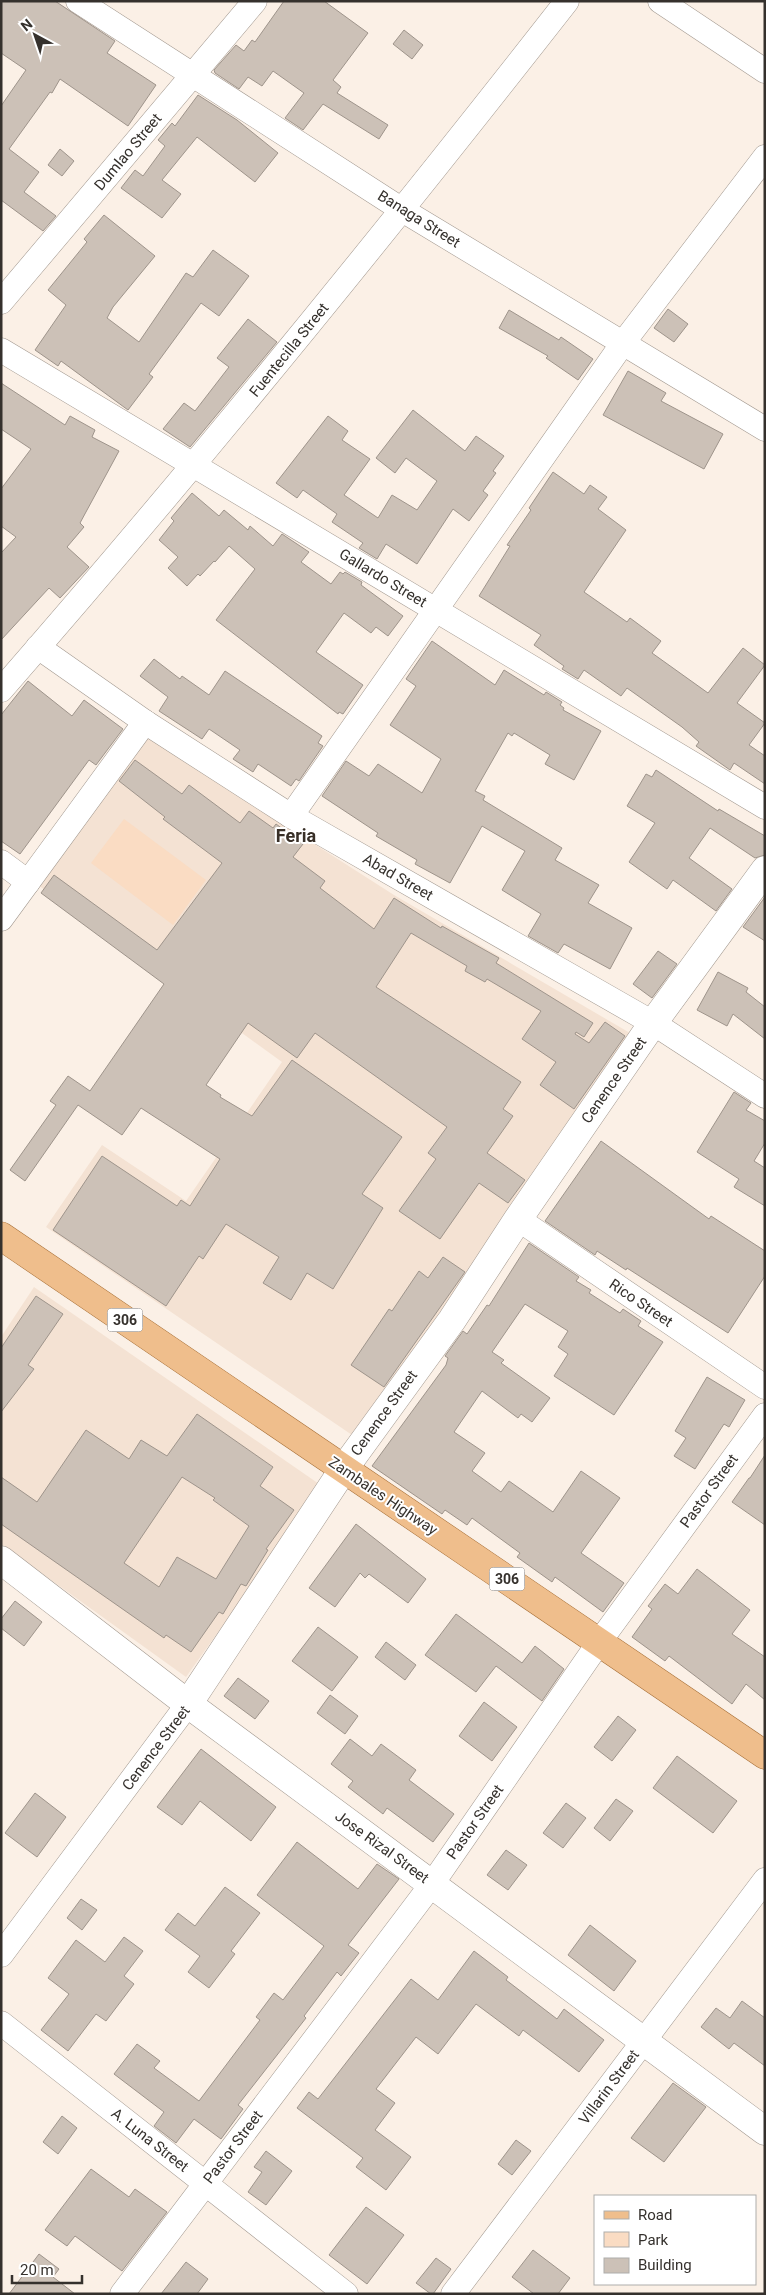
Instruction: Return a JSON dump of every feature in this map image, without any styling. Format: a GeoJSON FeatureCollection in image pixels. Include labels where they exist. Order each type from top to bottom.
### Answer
{"type":"FeatureCollection","features":[{"type":"Feature","properties":{"kind":"main road","name":"Zambales Highway"},"geometry":{"type":"LineString","coordinates":[[1,1236],[343,1470],[600,1641],[765,1754]]}},
{"type":"Feature","properties":{"kind":"street","name":"Banaga Street"},"geometry":{"type":"LineString","coordinates":[[78,1],[404,211],[765,429]]}},
{"type":"Feature","properties":{"kind":"street","name":"Dumlao Street"},"geometry":{"type":"LineString","coordinates":[[1,302],[255,1]]}},
{"type":"Feature","properties":{"kind":"street","name":"Fuentecilla Street"},"geometry":{"type":"LineString","coordinates":[[1,690],[193,466],[404,211],[567,1]]}},
{"type":"Feature","properties":{"kind":"street"},"geometry":{"type":"LineString","coordinates":[[660,1],[765,70]]}},
{"type":"Feature","properties":{"kind":"street"},"geometry":{"type":"LineString","coordinates":[[291,816],[623,343],[765,157]]}},
{"type":"Feature","properties":{"kind":"street","name":"Gallardo Street"},"geometry":{"type":"LineString","coordinates":[[1,350],[765,807]]}},
{"type":"Feature","properties":{"kind":"street","name":"Abad Street"},"geometry":{"type":"LineString","coordinates":[[38,648],[145,722],[291,816],[653,1023],[765,1096]]}},
{"type":"Feature","properties":{"kind":"street"},"geometry":{"type":"LineString","coordinates":[[1,919],[145,722]]}},
{"type":"Feature","properties":{"kind":"street"},"geometry":{"type":"LineString","coordinates":[[1,862],[28,882]]}},
{"type":"Feature","properties":{"kind":"street","name":"Cenence Street"},"geometry":{"type":"LineString","coordinates":[[1,1955],[188,1704],[343,1470],[452,1320],[518,1219],[653,1023],[765,870]]}},
{"type":"Feature","properties":{"kind":"street","name":"Rico Street"},"geometry":{"type":"LineString","coordinates":[[518,1219],[765,1386]]}},
{"type":"Feature","properties":{"kind":"street","name":"Pastor Street"},"geometry":{"type":"LineString","coordinates":[[122,2294],[432,1884],[600,1641],[765,1416]]}},
{"type":"Feature","properties":{"kind":"street","name":"Jose Rizal Street"},"geometry":{"type":"LineString","coordinates":[[1,1560],[188,1704],[765,2131]]}},
{"type":"Feature","properties":{"kind":"street","name":"Villarin Street"},"geometry":{"type":"LineString","coordinates":[[453,2294],[765,1880]]}},
{"type":"Feature","properties":{"kind":"street","name":"A. Luna Street"},"geometry":{"type":"LineString","coordinates":[[1,2023],[346,2294]]}},
{"type":"Feature","properties":{"kind":"shaded area"},"geometry":{"type":"Polygon","coordinates":[[[144,735],[394,895],[630,1033],[355,1437],[46,1227],[102,1145],[186,1201],[282,1062],[38,885],[144,735]]]}},
{"type":"Feature","properties":{"kind":"shaded area"},"geometry":{"type":"Polygon","coordinates":[[[34,1287],[322,1486],[186,1677],[1,1544],[1,1337],[34,1287]]]}},
{"type":"Feature","properties":{"kind":"green space"},"geometry":{"type":"Polygon","coordinates":[[[124,819],[206,880],[173,925],[91,863],[124,819]]]}},
{"type":"Feature","properties":{"kind":"building"},"geometry":{"type":"Polygon","coordinates":[[[1,1],[55,1],[115,41],[107,53],[156,85],[128,126],[60,79],[52,93],[50,92],[9,149],[39,172],[24,192],[56,216],[43,231],[1,200],[1,106],[26,70],[1,53],[1,1]]]}},
{"type":"Feature","properties":{"kind":"building"},"geometry":{"type":"Polygon","coordinates":[[[284,1],[324,1],[368,33],[333,80],[341,87],[337,93],[388,125],[379,139],[323,104],[303,130],[285,118],[304,93],[273,71],[262,86],[248,77],[239,89],[215,73],[214,70],[236,45],[244,51],[252,40],[255,42],[284,1]]]}},
{"type":"Feature","properties":{"kind":"building"},"geometry":{"type":"Polygon","coordinates":[[[404,30],[423,45],[412,59],[393,44],[404,30]]]}},
{"type":"Feature","properties":{"kind":"building"},"geometry":{"type":"Polygon","coordinates":[[[198,95],[237,120],[278,153],[255,182],[197,137],[162,180],[181,194],[162,218],[121,188],[135,170],[143,176],[165,146],[158,140],[172,123],[175,126],[198,95]]]}},
{"type":"Feature","properties":{"kind":"building"},"geometry":{"type":"Polygon","coordinates":[[[60,149],[74,161],[62,176],[48,165],[60,149]]]}},
{"type":"Feature","properties":{"kind":"building"},"geometry":{"type":"Polygon","coordinates":[[[104,215],[155,256],[113,307],[107,318],[139,342],[186,273],[193,277],[213,250],[249,276],[219,316],[201,303],[149,374],[153,377],[128,410],[61,361],[58,366],[35,350],[66,305],[48,290],[87,242],[84,239],[104,215]]]}},
{"type":"Feature","properties":{"kind":"building"},"geometry":{"type":"Polygon","coordinates":[[[668,309],[688,324],[674,342],[654,328],[668,309]]]}},
{"type":"Feature","properties":{"kind":"building"},"geometry":{"type":"Polygon","coordinates":[[[509,310],[559,340],[561,337],[593,359],[578,380],[546,358],[548,356],[499,328],[509,310]]]}},
{"type":"Feature","properties":{"kind":"building"},"geometry":{"type":"Polygon","coordinates":[[[248,319],[277,342],[190,447],[163,429],[184,403],[195,411],[229,367],[217,358],[248,319]]]}},
{"type":"Feature","properties":{"kind":"building"},"geometry":{"type":"Polygon","coordinates":[[[628,371],[666,393],[661,401],[723,434],[704,469],[603,415],[628,371]]]}},
{"type":"Feature","properties":{"kind":"building"},"geometry":{"type":"Polygon","coordinates":[[[1,383],[65,425],[70,416],[95,430],[92,437],[119,451],[80,523],[84,527],[67,547],[89,567],[60,598],[49,588],[1,640],[1,553],[16,537],[1,526],[1,489],[31,449],[1,429],[1,383]]]}},
{"type":"Feature","properties":{"kind":"building"},"geometry":{"type":"Polygon","coordinates":[[[413,410],[465,451],[476,436],[504,456],[493,471],[496,473],[483,491],[488,495],[469,521],[453,509],[417,564],[386,544],[377,559],[359,548],[363,543],[332,522],[337,514],[303,490],[297,498],[276,483],[328,416],[348,431],[342,440],[370,459],[344,495],[378,518],[392,495],[417,510],[437,481],[406,458],[395,473],[376,458],[413,410]]]}},
{"type":"Feature","properties":{"kind":"building"},"geometry":{"type":"Polygon","coordinates":[[[553,472],[584,494],[590,485],[607,497],[598,509],[626,530],[584,592],[627,622],[630,618],[661,641],[652,653],[708,693],[743,648],[765,665],[737,703],[765,723],[749,745],[765,756],[765,784],[734,763],[730,770],[696,746],[699,742],[682,727],[627,688],[621,696],[584,670],[578,679],[562,669],[564,666],[534,645],[541,635],[479,596],[510,546],[507,545],[531,510],[529,508],[553,472]]]}},
{"type":"Feature","properties":{"kind":"building"},"geometry":{"type":"Polygon","coordinates":[[[192,493],[219,516],[224,510],[248,530],[250,526],[273,546],[282,534],[309,552],[301,562],[331,584],[340,572],[343,574],[345,572],[362,582],[361,585],[403,616],[388,636],[376,627],[371,633],[344,613],[316,652],[363,685],[343,714],[339,712],[338,714],[216,620],[255,569],[229,546],[215,562],[200,576],[198,574],[187,586],[168,568],[178,557],[159,540],[174,521],[171,518],[192,493]]]}},
{"type":"Feature","properties":{"kind":"building"},"geometry":{"type":"Polygon","coordinates":[[[432,641],[495,685],[504,670],[544,695],[546,692],[562,702],[560,705],[564,708],[563,710],[601,731],[574,780],[545,764],[550,755],[514,733],[512,736],[508,733],[475,791],[485,796],[483,800],[562,848],[555,860],[599,885],[588,903],[632,928],[610,969],[564,944],[558,953],[528,936],[541,914],[502,890],[525,851],[482,826],[450,883],[415,864],[417,860],[376,836],[378,833],[322,796],[346,761],[369,776],[378,764],[422,793],[441,759],[390,725],[416,686],[406,679],[432,641]]]}},
{"type":"Feature","properties":{"kind":"building"},"geometry":{"type":"Polygon","coordinates":[[[154,659],[180,679],[182,676],[209,695],[225,671],[322,736],[318,743],[323,746],[299,781],[296,779],[291,786],[258,764],[253,772],[233,759],[240,750],[209,729],[202,739],[159,711],[168,697],[140,676],[154,659]]]}},
{"type":"Feature","properties":{"kind":"building"},"geometry":{"type":"Polygon","coordinates":[[[28,681],[72,716],[84,700],[123,729],[96,765],[89,760],[20,854],[1,841],[1,715],[28,681]]]}},
{"type":"Feature","properties":{"kind":"building"},"geometry":{"type":"Polygon","coordinates":[[[135,760],[182,794],[189,785],[240,823],[249,811],[273,828],[276,824],[303,844],[293,857],[325,881],[320,888],[374,929],[394,898],[441,928],[442,926],[499,958],[496,963],[593,1023],[584,1037],[576,1032],[575,1034],[589,1043],[605,1022],[625,1036],[574,1109],[540,1085],[556,1062],[522,1039],[541,1011],[487,979],[485,982],[465,971],[467,966],[411,933],[376,987],[521,1082],[503,1109],[513,1116],[487,1153],[525,1180],[508,1203],[479,1183],[440,1239],[399,1211],[436,1159],[428,1153],[447,1127],[315,1033],[297,1058],[248,1023],[206,1085],[221,1095],[220,1097],[252,1116],[292,1060],[402,1137],[362,1194],[383,1208],[333,1289],[307,1273],[291,1300],[263,1283],[279,1257],[226,1224],[203,1259],[199,1256],[166,1306],[53,1230],[102,1156],[177,1206],[181,1200],[190,1206],[220,1159],[141,1108],[122,1135],[78,1105],[25,1181],[10,1170],[56,1105],[50,1101],[68,1076],[90,1091],[164,984],[41,893],[54,875],[157,950],[222,863],[163,819],[165,817],[119,781],[135,760]]]}},
{"type":"Feature","properties":{"kind":"building"},"geometry":{"type":"Polygon","coordinates":[[[656,770],[718,811],[719,809],[765,836],[765,855],[755,858],[710,828],[689,858],[732,889],[716,911],[673,880],[667,889],[629,862],[655,823],[627,806],[646,774],[652,777],[656,770]]]}},
{"type":"Feature","properties":{"kind":"building"},"geometry":{"type":"Polygon","coordinates":[[[765,897],[765,941],[743,927],[765,897]]]}},
{"type":"Feature","properties":{"kind":"building"},"geometry":{"type":"Polygon","coordinates":[[[658,951],[677,964],[652,998],[633,984],[658,951]]]}},
{"type":"Feature","properties":{"kind":"building"},"geometry":{"type":"Polygon","coordinates":[[[718,972],[748,988],[746,992],[765,1007],[765,1039],[733,1014],[727,1026],[697,1010],[718,972]]]}},
{"type":"Feature","properties":{"kind":"building"},"geometry":{"type":"Polygon","coordinates":[[[734,1092],[751,1103],[746,1110],[765,1121],[765,1143],[754,1161],[765,1168],[765,1206],[734,1187],[739,1179],[697,1152],[734,1092]]]}},
{"type":"Feature","properties":{"kind":"building"},"geometry":{"type":"Polygon","coordinates":[[[601,1141],[709,1219],[711,1216],[765,1251],[765,1276],[728,1333],[627,1268],[626,1270],[597,1251],[595,1255],[545,1221],[601,1141]]]}},
{"type":"Feature","properties":{"kind":"building"},"geometry":{"type":"Polygon","coordinates":[[[529,1243],[579,1277],[576,1281],[591,1290],[589,1293],[620,1313],[623,1309],[641,1321],[638,1326],[663,1342],[614,1415],[554,1376],[568,1354],[558,1347],[568,1331],[525,1304],[492,1352],[504,1360],[501,1363],[550,1398],[532,1422],[521,1414],[518,1418],[482,1391],[454,1432],[485,1453],[472,1471],[501,1492],[509,1481],[553,1512],[581,1471],[620,1498],[581,1553],[624,1583],[603,1612],[555,1577],[552,1582],[517,1557],[520,1553],[472,1518],[467,1525],[445,1510],[442,1514],[372,1466],[446,1365],[448,1358],[445,1356],[463,1331],[467,1334],[487,1305],[489,1306],[529,1243]]]}},
{"type":"Feature","properties":{"kind":"building"},"geometry":{"type":"Polygon","coordinates":[[[443,1257],[465,1272],[384,1387],[351,1365],[389,1309],[392,1311],[419,1271],[428,1278],[443,1257]]]}},
{"type":"Feature","properties":{"kind":"building"},"geometry":{"type":"Polygon","coordinates":[[[36,1296],[63,1314],[28,1365],[34,1369],[1,1412],[1,1348],[36,1296]]]}},
{"type":"Feature","properties":{"kind":"building"},"geometry":{"type":"Polygon","coordinates":[[[707,1377],[745,1400],[729,1427],[724,1424],[695,1469],[674,1456],[686,1438],[675,1431],[707,1377]]]}},
{"type":"Feature","properties":{"kind":"building"},"geometry":{"type":"Polygon","coordinates":[[[197,1414],[273,1467],[260,1486],[294,1510],[266,1549],[268,1550],[246,1586],[241,1584],[223,1614],[219,1612],[191,1652],[166,1635],[164,1638],[1,1524],[1,1477],[37,1502],[86,1430],[129,1459],[141,1440],[167,1456],[197,1414]],[[182,1477],[124,1563],[159,1587],[177,1557],[216,1579],[249,1526],[213,1500],[215,1498],[182,1477]]]}},
{"type":"Feature","properties":{"kind":"building"},"geometry":{"type":"Polygon","coordinates":[[[765,1455],[765,1525],[732,1502],[765,1455]]]}},
{"type":"Feature","properties":{"kind":"building"},"geometry":{"type":"Polygon","coordinates":[[[356,1524],[426,1579],[408,1603],[369,1574],[365,1578],[360,1573],[335,1607],[309,1588],[356,1524]]]}},
{"type":"Feature","properties":{"kind":"building"},"geometry":{"type":"Polygon","coordinates":[[[697,1569],[750,1610],[732,1634],[765,1657],[765,1700],[746,1684],[732,1704],[669,1656],[665,1661],[632,1637],[652,1609],[648,1606],[665,1584],[678,1594],[697,1569]]]}},
{"type":"Feature","properties":{"kind":"building"},"geometry":{"type":"Polygon","coordinates":[[[15,1601],[42,1622],[24,1646],[1,1628],[1,1619],[15,1601]]]}},
{"type":"Feature","properties":{"kind":"building"},"geometry":{"type":"Polygon","coordinates":[[[456,1614],[522,1663],[535,1646],[564,1669],[542,1701],[496,1666],[476,1692],[425,1655],[456,1614]]]}},
{"type":"Feature","properties":{"kind":"building"},"geometry":{"type":"Polygon","coordinates":[[[318,1627],[358,1657],[332,1691],[292,1661],[318,1627]]]}},
{"type":"Feature","properties":{"kind":"building"},"geometry":{"type":"Polygon","coordinates":[[[386,1642],[416,1665],[405,1680],[375,1657],[386,1642]]]}},
{"type":"Feature","properties":{"kind":"building"},"geometry":{"type":"Polygon","coordinates":[[[238,1678],[269,1701],[255,1719],[224,1696],[238,1678]]]}},
{"type":"Feature","properties":{"kind":"building"},"geometry":{"type":"Polygon","coordinates":[[[330,1695],[358,1716],[345,1734],[317,1713],[330,1695]]]}},
{"type":"Feature","properties":{"kind":"building"},"geometry":{"type":"Polygon","coordinates":[[[484,1702],[517,1727],[492,1761],[459,1736],[484,1702]]]}},
{"type":"Feature","properties":{"kind":"building"},"geometry":{"type":"Polygon","coordinates":[[[618,1716],[636,1730],[612,1761],[594,1747],[618,1716]]]}},
{"type":"Feature","properties":{"kind":"building"},"geometry":{"type":"Polygon","coordinates":[[[350,1739],[372,1756],[381,1744],[416,1770],[409,1780],[454,1814],[433,1842],[387,1808],[383,1814],[348,1787],[353,1781],[331,1764],[350,1739]]]}},
{"type":"Feature","properties":{"kind":"building"},"geometry":{"type":"Polygon","coordinates":[[[201,1749],[276,1807],[251,1841],[200,1801],[182,1825],[157,1807],[201,1749]]]}},
{"type":"Feature","properties":{"kind":"building"},"geometry":{"type":"Polygon","coordinates":[[[677,1756],[737,1801],[713,1833],[653,1788],[677,1756]]]}},
{"type":"Feature","properties":{"kind":"building"},"geometry":{"type":"Polygon","coordinates":[[[35,1793],[66,1817],[37,1857],[5,1833],[35,1793]]]}},
{"type":"Feature","properties":{"kind":"building"},"geometry":{"type":"Polygon","coordinates":[[[616,1799],[633,1811],[610,1841],[594,1828],[616,1799]]]}},
{"type":"Feature","properties":{"kind":"building"},"geometry":{"type":"Polygon","coordinates":[[[566,1803],[586,1818],[563,1848],[543,1833],[566,1803]]]}},
{"type":"Feature","properties":{"kind":"building"},"geometry":{"type":"Polygon","coordinates":[[[297,1842],[358,1889],[377,1864],[399,1879],[348,1945],[359,1953],[341,1976],[337,1972],[304,2016],[306,2018],[238,2105],[243,2109],[221,2139],[194,2119],[176,2143],[154,2126],[164,2112],[114,2074],[137,2044],[160,2061],[154,2068],[199,2101],[260,2020],[256,2017],[274,1993],[283,2000],[324,1946],[257,1895],[297,1842]]]}},
{"type":"Feature","properties":{"kind":"building"},"geometry":{"type":"Polygon","coordinates":[[[506,1850],[527,1865],[508,1890],[487,1875],[506,1850]]]}},
{"type":"Feature","properties":{"kind":"building"},"geometry":{"type":"Polygon","coordinates":[[[225,1887],[260,1913],[231,1951],[235,1954],[209,1988],[188,1972],[200,1956],[165,1930],[178,1913],[195,1926],[225,1887]]]}},
{"type":"Feature","properties":{"kind":"building"},"geometry":{"type":"Polygon","coordinates":[[[81,1899],[97,1910],[82,1930],[67,1918],[81,1899]]]}},
{"type":"Feature","properties":{"kind":"building"},"geometry":{"type":"Polygon","coordinates":[[[590,1925],[636,1961],[614,1991],[568,1955],[590,1925]]]}},
{"type":"Feature","properties":{"kind":"building"},"geometry":{"type":"Polygon","coordinates":[[[124,1937],[143,1951],[124,1976],[134,1984],[106,2021],[96,2014],[68,2051],[41,2030],[69,1994],[48,1978],[76,1940],[105,1962],[124,1937]]]}},
{"type":"Feature","properties":{"kind":"building"},"geometry":{"type":"Polygon","coordinates":[[[474,1951],[508,1977],[506,1980],[557,2019],[564,2009],[604,2040],[579,2072],[523,2030],[519,2036],[476,2004],[438,2054],[416,2037],[376,2089],[395,2103],[375,2130],[411,2157],[386,2190],[356,2167],[363,2158],[297,2108],[309,2092],[318,2099],[411,1979],[438,2000],[474,1951]]]}},
{"type":"Feature","properties":{"kind":"building"},"geometry":{"type":"Polygon","coordinates":[[[742,2001],[765,2018],[765,2066],[734,2043],[729,2049],[701,2027],[716,2008],[730,2018],[742,2001]]]}},
{"type":"Feature","properties":{"kind":"building"},"geometry":{"type":"Polygon","coordinates":[[[673,2083],[706,2107],[664,2162],[631,2138],[673,2083]]]}},
{"type":"Feature","properties":{"kind":"building"},"geometry":{"type":"Polygon","coordinates":[[[62,2116],[77,2128],[58,2154],[43,2142],[62,2116]]]}},
{"type":"Feature","properties":{"kind":"building"},"geometry":{"type":"Polygon","coordinates":[[[516,2140],[531,2151],[512,2175],[498,2164],[516,2140]]]}},
{"type":"Feature","properties":{"kind":"building"},"geometry":{"type":"Polygon","coordinates":[[[266,2151],[292,2171],[266,2205],[248,2192],[262,2172],[254,2167],[266,2151]]]}},
{"type":"Feature","properties":{"kind":"building"},"geometry":{"type":"Polygon","coordinates":[[[91,2169],[129,2197],[135,2189],[167,2212],[122,2271],[75,2236],[67,2246],[45,2230],[91,2169]]]}},
{"type":"Feature","properties":{"kind":"building"},"geometry":{"type":"Polygon","coordinates":[[[366,2207],[404,2235],[367,2284],[329,2255],[366,2207]]]}},
{"type":"Feature","properties":{"kind":"building"},"geometry":{"type":"Polygon","coordinates":[[[533,2250],[570,2278],[558,2294],[534,2294],[512,2277],[533,2250]]]}},
{"type":"Feature","properties":{"kind":"building"},"geometry":{"type":"Polygon","coordinates":[[[39,2254],[59,2269],[53,2277],[75,2294],[9,2294],[39,2254]]]}},
{"type":"Feature","properties":{"kind":"building"},"geometry":{"type":"Polygon","coordinates":[[[436,2258],[451,2269],[433,2294],[431,2294],[416,2283],[436,2258]]]}},
{"type":"Feature","properties":{"kind":"building"},"geometry":{"type":"Polygon","coordinates":[[[186,2262],[208,2279],[197,2294],[161,2294],[186,2262]]]}},
{"type":"Feature","properties":{"kind":"district","name":"Feria"},"geometry":{"type":"Point","coordinates":[296,836]}}]}
